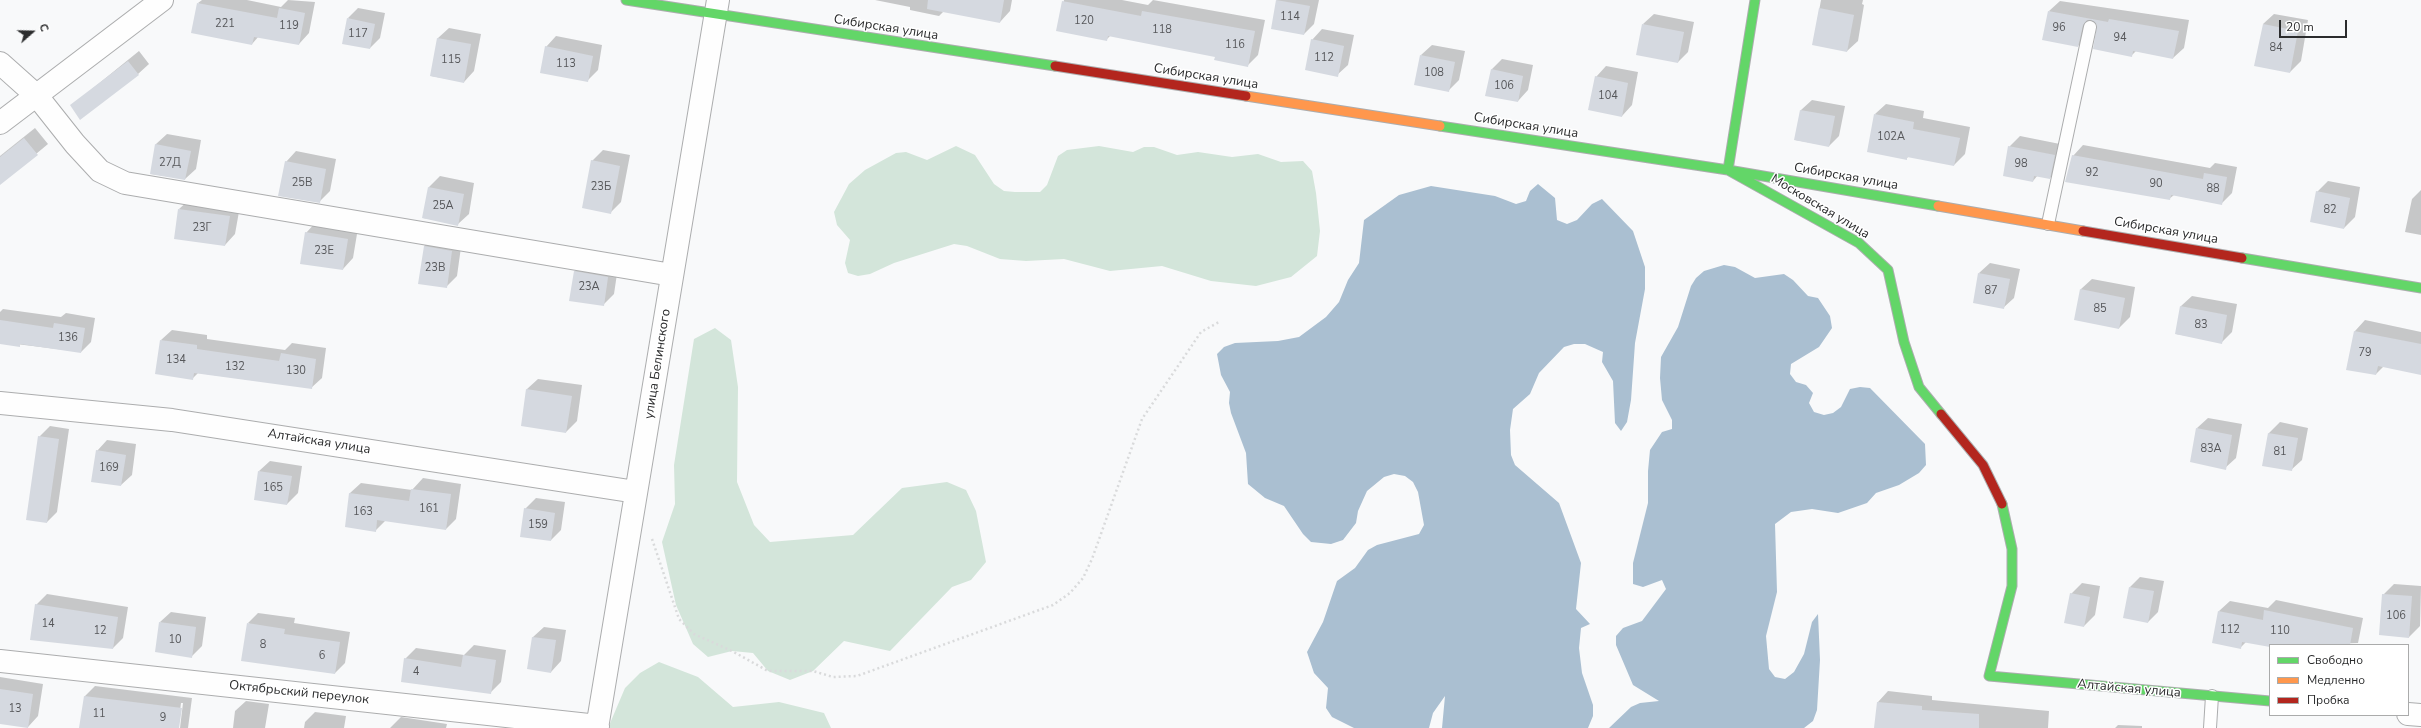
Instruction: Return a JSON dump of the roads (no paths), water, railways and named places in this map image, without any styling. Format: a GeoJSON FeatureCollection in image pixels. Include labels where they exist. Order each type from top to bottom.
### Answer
{"type":"FeatureCollection","features":[{"type":"Feature","properties":{"kind":"street"},"geometry":{"type":"LineString","coordinates":[[0,123],[162,0]]}},
{"type":"Feature","properties":{"kind":"street","name":"Сибирская улица"},"geometry":{"type":"LineString","coordinates":[[626,0],[716,8],[1728,170],[2421,288]]}},
{"type":"Feature","properties":{"kind":"street"},"geometry":{"type":"LineString","coordinates":[[1728,170],[1755,0]]}},
{"type":"Feature","properties":{"kind":"street","name":"улица Белинского"},"geometry":{"type":"LineString","coordinates":[[597,727],[716,8]]}},
{"type":"Feature","properties":{"kind":"street"},"geometry":{"type":"LineString","coordinates":[[0,63],[37,96],[75,144],[100,171],[124,182],[672,275]]}},
{"type":"Feature","properties":{"kind":"street","name":"Московская улица"},"geometry":{"type":"LineString","coordinates":[[1728,170],[1859,243],[1888,270],[1904,342],[1919,387],[1983,465],[2004,509],[2012,549],[2012,586],[1989,676]]}},
{"type":"Feature","properties":{"kind":"street","name":"Алтайская улица"},"geometry":{"type":"LineString","coordinates":[[0,403],[172,420],[636,492]]}},
{"type":"Feature","properties":{"kind":"street","name":"Октябрьский переулок"},"geometry":{"type":"LineString","coordinates":[[0,661],[597,727]]}},
{"type":"Feature","properties":{"kind":"street","name":"Алтайская улица"},"geometry":{"type":"LineString","coordinates":[[1989,676],[2269,701]]}},
{"type":"Feature","properties":{"kind":"street"},"geometry":{"type":"LineString","coordinates":[[2409,714],[2421,715]]}},
{"type":"Feature","properties":{"kind":"lane"},"geometry":{"type":"LineString","coordinates":[[2048,224],[2090,27]]}},
{"type":"Feature","properties":{"kind":"lane"},"geometry":{"type":"LineString","coordinates":[[2210,728],[2212,696]]}},
{"type":"Feature","properties":{"kind":"water"},"geometry":{"type":"Polygon","coordinates":[[[1538,184],[1555,198],[1557,220],[1567,224],[1577,220],[1592,204],[1602,199],[1633,231],[1645,267],[1645,289],[1635,343],[1631,400],[1627,422],[1621,431],[1615,423],[1613,381],[1602,362],[1603,352],[1585,344],[1574,344],[1564,347],[1539,373],[1530,394],[1513,409],[1510,430],[1511,455],[1515,465],[1559,503],[1581,563],[1576,609],[1590,624],[1581,628],[1579,648],[1582,673],[1593,705],[1593,716],[1588,728],[1442,728],[1445,696],[1433,713],[1429,728],[1354,728],[1332,717],[1326,708],[1328,688],[1314,673],[1307,652],[1323,622],[1337,581],[1355,568],[1368,550],[1377,545],[1419,534],[1424,525],[1418,492],[1413,482],[1405,476],[1394,474],[1384,477],[1367,491],[1358,511],[1356,523],[1343,540],[1331,544],[1311,542],[1303,534],[1284,506],[1265,498],[1248,484],[1246,453],[1231,413],[1229,403],[1230,392],[1221,375],[1217,354],[1224,347],[1235,343],[1278,341],[1299,337],[1326,317],[1339,302],[1348,280],[1359,263],[1364,220],[1399,195],[1431,186],[1495,196],[1516,204],[1526,201],[1530,191],[1538,184]]]}},
{"type":"Feature","properties":{"kind":"water"},"geometry":{"type":"Polygon","coordinates":[[[1724,265],[1735,267],[1755,278],[1784,274],[1793,280],[1808,296],[1818,298],[1830,316],[1832,328],[1819,347],[1791,364],[1790,374],[1796,382],[1806,385],[1813,393],[1809,403],[1814,412],[1824,415],[1833,413],[1841,407],[1850,389],[1860,387],[1870,388],[1925,444],[1926,465],[1919,473],[1899,485],[1876,493],[1867,503],[1838,513],[1812,509],[1791,512],[1775,524],[1777,592],[1766,636],[1769,669],[1775,677],[1785,679],[1794,672],[1804,654],[1812,622],[1818,614],[1820,660],[1817,710],[1813,721],[1804,728],[1609,728],[1631,707],[1640,703],[1659,701],[1633,685],[1616,645],[1616,636],[1623,628],[1642,621],[1666,589],[1662,580],[1643,587],[1633,584],[1633,563],[1648,503],[1648,471],[1650,450],[1662,432],[1672,429],[1672,420],[1662,400],[1660,378],[1661,357],[1678,327],[1691,286],[1696,278],[1704,271],[1724,265]]]}}]}
